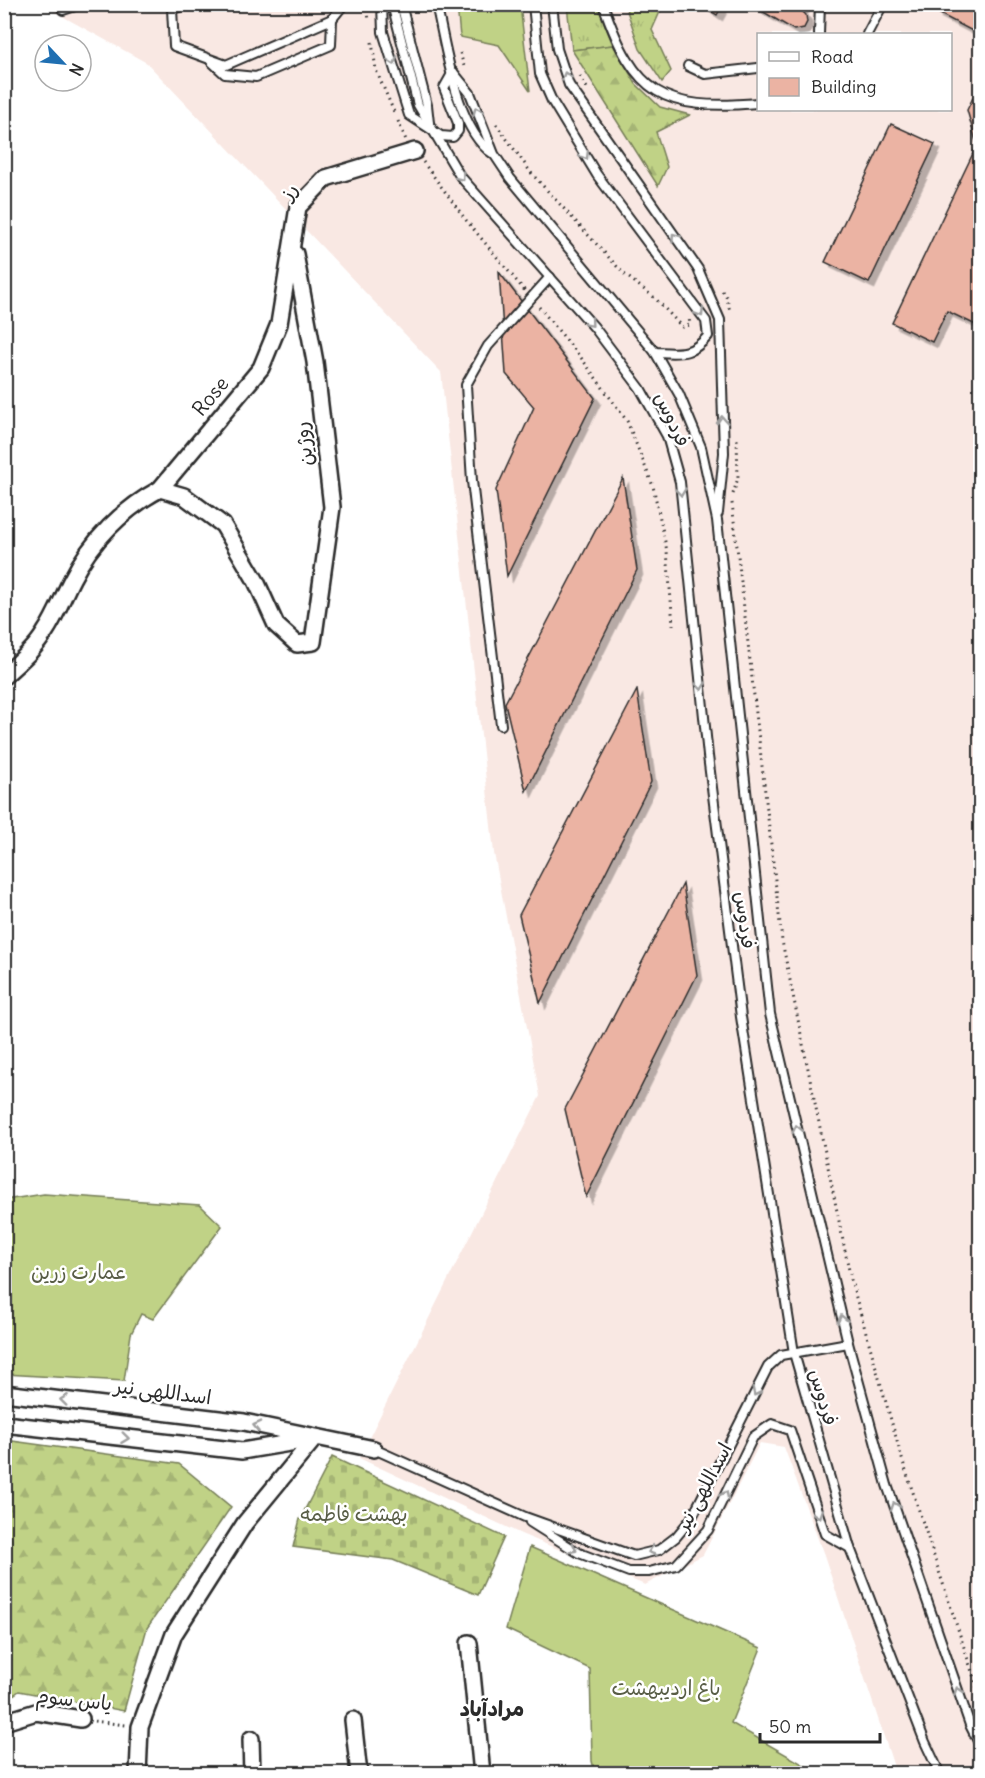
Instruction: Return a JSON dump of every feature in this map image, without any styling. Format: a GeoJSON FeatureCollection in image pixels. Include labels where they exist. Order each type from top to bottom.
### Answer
{"type":"FeatureCollection","features":[{"type":"Feature","properties":{"kind":"street","name":"رز"},"geometry":{"type":"LineString","coordinates":[[279,324],[298,207],[326,178],[415,151]]}},
{"type":"Feature","properties":{"kind":"street","name":"روژین"},"geometry":{"type":"LineString","coordinates":[[160,489],[184,496],[223,525],[256,581],[276,625],[297,644],[313,642],[332,507],[315,362],[292,241]]}},
{"type":"Feature","properties":{"kind":"street","name":"Rose"},"geometry":{"type":"LineString","coordinates":[[160,489],[261,368],[279,324]]}},
{"type":"Feature","properties":{"kind":"street"},"geometry":{"type":"LineString","coordinates":[[4,676],[36,646],[46,631],[73,576],[101,534],[139,500],[160,489]]}},
{"type":"Feature","properties":{"kind":"street","name":"اسداللهی نیر"},"geometry":{"type":"LineString","coordinates":[[4,1393],[244,1422],[314,1439],[374,1449]]}},
{"type":"Feature","properties":{"kind":"street","name":"اسداللهی نیر"},"geometry":{"type":"LineString","coordinates":[[4,1424],[242,1451],[314,1439]]}},
{"type":"Feature","properties":{"kind":"street"},"geometry":{"type":"LineString","coordinates":[[138,1773],[140,1727],[174,1634],[245,1523],[314,1439]]}},
{"type":"Feature","properties":{"kind":"street"},"geometry":{"type":"LineString","coordinates":[[469,1643],[482,1773]]}},
{"type":"Feature","properties":{"kind":"street","name":"یاس سوم"},"geometry":{"type":"LineString","coordinates":[[4,1722],[36,1712],[81,1719]]}},
{"type":"Feature","properties":{"kind":"street"},"geometry":{"type":"LineString","coordinates":[[353,1720],[359,1773]]}},
{"type":"Feature","properties":{"kind":"street"},"geometry":{"type":"LineString","coordinates":[[251,1739],[252,1773]]}},
{"type":"Feature","properties":{"kind":"lane"},"geometry":{"type":"LineString","coordinates":[[62,4],[63,10],[81,4]]}},
{"type":"Feature","properties":{"kind":"lane"},"geometry":{"type":"LineString","coordinates":[[190,4],[172,9],[174,46],[226,65],[332,19],[344,4]]}},
{"type":"Feature","properties":{"kind":"lane"},"geometry":{"type":"LineString","coordinates":[[381,4],[383,32],[409,115],[441,136],[453,137],[458,131],[458,123],[444,88],[453,72]]}},
{"type":"Feature","properties":{"kind":"lane"},"geometry":{"type":"LineString","coordinates":[[392,4],[410,82],[429,128]]}},
{"type":"Feature","properties":{"kind":"lane"},"geometry":{"type":"LineString","coordinates":[[401,4],[427,105],[429,128]]}},
{"type":"Feature","properties":{"kind":"lane"},"geometry":{"type":"LineString","coordinates":[[436,4],[463,111],[483,147],[494,154]]}},
{"type":"Feature","properties":{"kind":"lane"},"geometry":{"type":"LineString","coordinates":[[533,4],[540,74],[552,101],[597,175],[706,321],[708,336],[696,350],[679,353],[655,352]]}},
{"type":"Feature","properties":{"kind":"lane"},"geometry":{"type":"LineString","coordinates":[[552,4],[557,49],[569,85],[698,269],[714,301],[720,320],[724,453],[717,520]]}},
{"type":"Feature","properties":{"kind":"lane"},"geometry":{"type":"LineString","coordinates":[[603,4],[616,41],[647,86],[664,97],[692,104],[757,103]]}},
{"type":"Feature","properties":{"kind":"lane"},"geometry":{"type":"LineString","coordinates":[[819,33],[820,4]]}},
{"type":"Feature","properties":{"kind":"lane"},"geometry":{"type":"LineString","coordinates":[[868,33],[883,4]]}},
{"type":"Feature","properties":{"kind":"lane"},"geometry":{"type":"LineString","coordinates":[[208,58],[225,74],[256,77],[331,45],[332,19]]}},
{"type":"Feature","properties":{"kind":"lane"},"geometry":{"type":"LineString","coordinates":[[688,66],[705,74],[757,68]]}},
{"type":"Feature","properties":{"kind":"lane"},"geometry":{"type":"LineString","coordinates":[[453,72],[470,93],[494,154]]}},
{"type":"Feature","properties":{"kind":"lane","name":"فردوس"},"geometry":{"type":"LineString","coordinates":[[429,128],[460,176],[594,327],[640,388],[667,436],[680,483],[708,756],[741,1017],[794,1353],[850,1548],[925,1742],[940,1773]]}},
{"type":"Feature","properties":{"kind":"lane","name":"فردوس"},"geometry":{"type":"LineString","coordinates":[[494,154],[519,190],[655,352],[679,394],[701,447],[717,520],[770,1014],[848,1343],[887,1485],[970,1725],[981,1745]]}},
{"type":"Feature","properties":{"kind":"lane"},"geometry":{"type":"LineString","coordinates":[[501,725],[472,481],[466,385],[488,346],[550,277]]}},
{"type":"Feature","properties":{"kind":"lane","name":"اسداللهی نیر"},"geometry":{"type":"LineString","coordinates":[[374,1449],[525,1517],[634,1556],[659,1550],[676,1537],[691,1519],[768,1367],[781,1355],[848,1343]]}},
{"type":"Feature","properties":{"kind":"lane","name":"اسداللهی نیر"},"geometry":{"type":"LineString","coordinates":[[525,1517],[543,1533],[579,1553],[629,1572],[649,1572],[676,1565],[708,1530],[753,1437],[772,1424],[790,1430],[825,1534],[850,1548]]}},
{"type":"Feature","properties":{"kind":"path"},"geometry":{"type":"LineString","coordinates":[[460,52],[467,75]]}},
{"type":"Feature","properties":{"kind":"path"},"geometry":{"type":"LineString","coordinates":[[577,72],[589,91]]}},
{"type":"Feature","properties":{"kind":"path"},"geometry":{"type":"LineString","coordinates":[[494,121],[532,174],[624,274],[655,298],[682,327],[690,325],[688,312]]}},
{"type":"Feature","properties":{"kind":"path"},"geometry":{"type":"LineString","coordinates":[[717,284],[727,298],[732,318]]}},
{"type":"Feature","properties":{"kind":"path"},"geometry":{"type":"LineString","coordinates":[[737,436],[738,478],[731,498],[782,942],[851,1280],[903,1462],[981,1696]]}},
{"type":"Feature","properties":{"kind":"path","name":"یاس سوم"},"geometry":{"type":"LineString","coordinates":[[81,1719],[140,1727]]}},
{"type":"Feature","properties":{"kind":"shaded area"},"geometry":{"type":"Polygon","coordinates":[[[42,5],[980,5],[980,1773],[896,1773],[824,1555],[784,1447],[760,1443],[703,1555],[645,1585],[521,1534],[359,1458],[540,1096],[494,853],[441,372],[147,63],[42,5]]]}},
{"type":"Feature","properties":{"kind":"green space"},"geometry":{"type":"Polygon","coordinates":[[[457,5],[520,5],[530,91],[499,45],[460,37],[457,5]]]}},
{"type":"Feature","properties":{"kind":"green space"},"geometry":{"type":"Polygon","coordinates":[[[567,5],[597,5],[613,45],[572,50],[567,5]]]}},
{"type":"Feature","properties":{"kind":"green space"},"geometry":{"type":"Polygon","coordinates":[[[625,5],[663,5],[652,30],[671,71],[662,82],[640,49],[625,5]]]}},
{"type":"Feature","properties":{"kind":"green space"},"geometry":{"type":"Polygon","coordinates":[[[613,45],[636,84],[660,107],[690,115],[656,132],[667,167],[658,186],[572,50],[613,45]]]}},
{"type":"Feature","properties":{"kind":"green space","name":"عمارت زرین"},"geometry":{"type":"Polygon","coordinates":[[[44,1194],[200,1205],[222,1226],[153,1319],[141,1314],[131,1334],[124,1381],[5,1374],[5,1200],[44,1194]]]}},
{"type":"Feature","properties":{"kind":"green space"},"geometry":{"type":"Polygon","coordinates":[[[5,1440],[179,1464],[231,1507],[147,1628],[124,1711],[19,1691],[5,1701],[5,1440]]]}},
{"type":"Feature","properties":{"kind":"green space","name":"بهشت فاطمه"},"geometry":{"type":"Polygon","coordinates":[[[332,1457],[504,1537],[478,1595],[393,1560],[293,1547],[300,1519],[332,1457]]]}},
{"type":"Feature","properties":{"kind":"green space","name":"باغ اردیبهشت"},"geometry":{"type":"Polygon","coordinates":[[[530,1547],[761,1648],[731,1723],[818,1773],[595,1773],[592,1761],[590,1669],[506,1629],[530,1547]]]}},
{"type":"Feature","properties":{"kind":"building"},"geometry":{"type":"Polygon","coordinates":[[[700,4],[723,4],[717,15],[700,4]]]}},
{"type":"Feature","properties":{"kind":"building"},"geometry":{"type":"Polygon","coordinates":[[[750,4],[805,4],[801,10],[806,15],[807,22],[804,28],[794,30],[750,4]]]}},
{"type":"Feature","properties":{"kind":"building"},"geometry":{"type":"Polygon","coordinates":[[[940,4],[980,4],[980,35],[936,12],[940,4]]]}},
{"type":"Feature","properties":{"kind":"building"},"geometry":{"type":"Polygon","coordinates":[[[980,83],[980,327],[947,311],[932,342],[892,323],[977,145],[967,110],[980,83]]]}},
{"type":"Feature","properties":{"kind":"building"},"geometry":{"type":"Polygon","coordinates":[[[891,124],[935,144],[869,283],[825,262],[891,124]]]}},
{"type":"Feature","properties":{"kind":"building"},"geometry":{"type":"Polygon","coordinates":[[[499,272],[595,398],[507,576],[496,490],[534,407],[506,374],[499,272]]]}},
{"type":"Feature","properties":{"kind":"building"},"geometry":{"type":"Polygon","coordinates":[[[623,478],[637,570],[526,791],[505,703],[623,478]]]}},
{"type":"Feature","properties":{"kind":"building"},"geometry":{"type":"Polygon","coordinates":[[[637,690],[651,782],[540,1003],[519,915],[637,690]]]}},
{"type":"Feature","properties":{"kind":"building"},"geometry":{"type":"Polygon","coordinates":[[[683,884],[697,975],[586,1197],[565,1109],[683,884]]]}},
{"type":"Feature","properties":{"kind":"district","name":"مرادآباد"},"geometry":{"type":"Point","coordinates":[492,1708]}}]}
